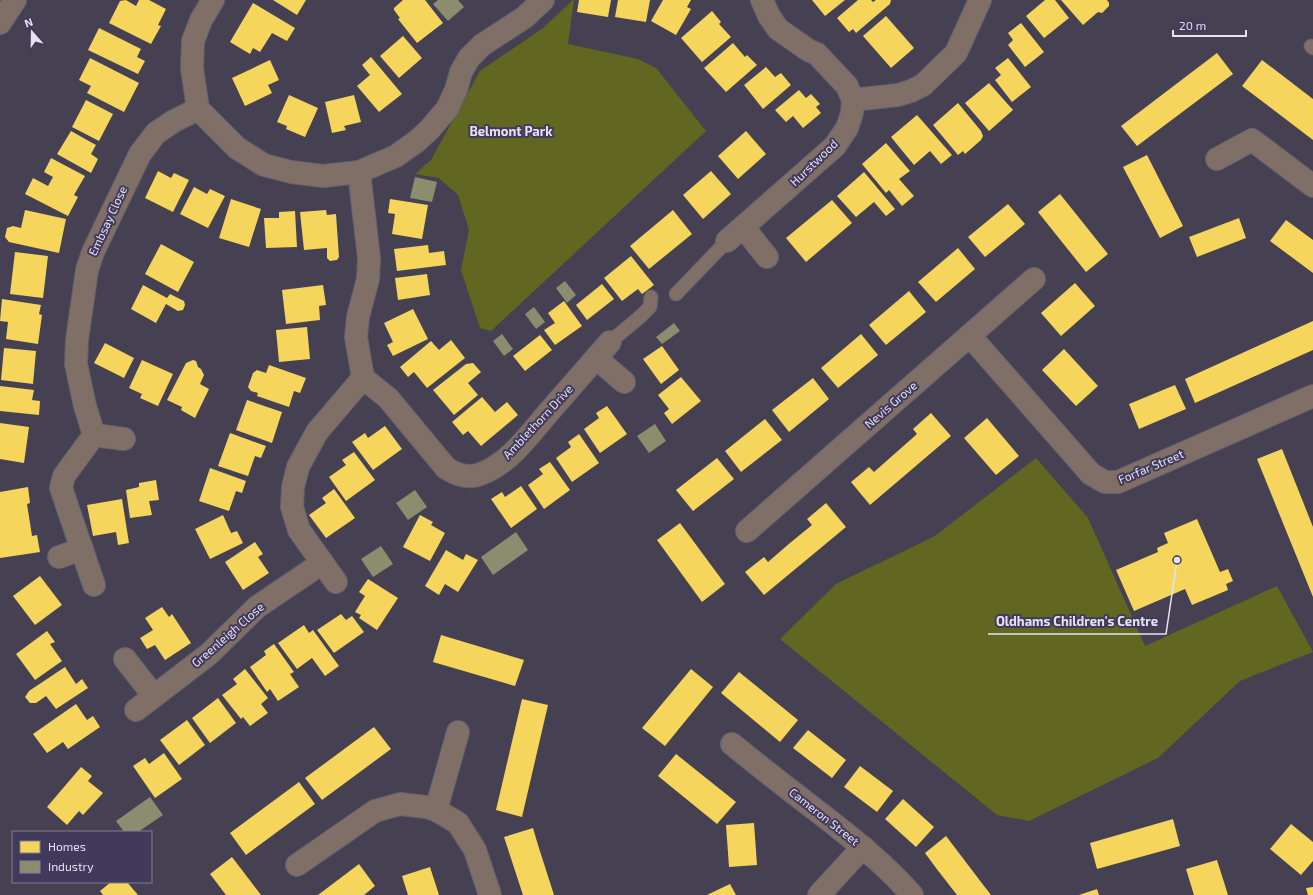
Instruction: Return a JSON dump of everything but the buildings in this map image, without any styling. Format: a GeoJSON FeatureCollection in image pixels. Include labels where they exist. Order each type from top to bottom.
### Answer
{"type":"FeatureCollection","features":[{"type":"Feature","properties":{"kind":"street"},"geometry":{"type":"LineString","coordinates":[[0,23],[15,0]]}},
{"type":"Feature","properties":{"kind":"street"},"geometry":{"type":"LineString","coordinates":[[213,0],[200,20],[193,40],[192,68],[198,109],[237,148],[264,165],[291,172],[323,176],[359,172],[396,156],[429,130],[447,109],[456,90],[461,72],[469,58],[482,45],[525,18],[544,0]]}},
{"type":"Feature","properties":{"kind":"street"},"geometry":{"type":"LineString","coordinates":[[762,0],[769,16],[778,29],[808,50],[817,54],[847,86],[853,100],[898,95],[923,85],[956,53],[980,0]]}},
{"type":"Feature","properties":{"kind":"street","name":"Hurstwood"},"geometry":{"type":"LineString","coordinates":[[735,234],[835,146],[847,128],[852,113],[853,100]]}},
{"type":"Feature","properties":{"kind":"street","name":"Embsay Close"},"geometry":{"type":"LineString","coordinates":[[94,435],[85,406],[76,364],[77,340],[87,270],[93,252],[140,154],[156,133],[174,121],[198,109]]}},
{"type":"Feature","properties":{"kind":"street"},"geometry":{"type":"LineString","coordinates":[[1218,160],[1252,140],[1313,186]]}},
{"type":"Feature","properties":{"kind":"street"},"geometry":{"type":"LineString","coordinates":[[336,582],[299,530],[292,507],[293,487],[298,467],[317,432],[363,378],[356,337],[358,317],[368,279],[369,258],[359,172]]}},
{"type":"Feature","properties":{"kind":"street"},"geometry":{"type":"LineString","coordinates":[[735,234],[767,257]]}},
{"type":"Feature","properties":{"kind":"street","name":"Nevis Grove"},"geometry":{"type":"LineString","coordinates":[[747,531],[1034,279]]}},
{"type":"Feature","properties":{"kind":"street","name":"Forfar Street"},"geometry":{"type":"LineString","coordinates":[[970,336],[1091,474],[1104,482],[1118,482],[1312,399]]}},
{"type":"Feature","properties":{"kind":"street"},"geometry":{"type":"LineString","coordinates":[[603,350],[624,382]]}},
{"type":"Feature","properties":{"kind":"street","name":"Amblethorn Drive"},"geometry":{"type":"LineString","coordinates":[[363,378],[388,398],[446,468],[457,475],[470,476],[483,474],[498,465],[519,446],[603,350]]}},
{"type":"Feature","properties":{"kind":"street"},"geometry":{"type":"LineString","coordinates":[[94,585],[61,488],[64,476],[94,435],[124,440]]}},
{"type":"Feature","properties":{"kind":"street"},"geometry":{"type":"LineString","coordinates":[[59,556],[82,548]]}},
{"type":"Feature","properties":{"kind":"street","name":"Greenleigh Close"},"geometry":{"type":"LineString","coordinates":[[136,710],[209,654],[257,608],[322,563]]}},
{"type":"Feature","properties":{"kind":"street"},"geometry":{"type":"LineString","coordinates":[[125,659],[154,696]]}},
{"type":"Feature","properties":{"kind":"street"},"geometry":{"type":"LineString","coordinates":[[436,810],[458,732]]}},
{"type":"Feature","properties":{"kind":"street","name":"Cameron Street"},"geometry":{"type":"LineString","coordinates":[[732,744],[862,847],[897,878],[912,895]]}},
{"type":"Feature","properties":{"kind":"street"},"geometry":{"type":"LineString","coordinates":[[297,865],[375,811],[400,804],[426,807],[436,810],[458,823],[475,850],[490,895]]}},
{"type":"Feature","properties":{"kind":"street"},"geometry":{"type":"LineString","coordinates":[[819,895],[862,847]]}},
{"type":"Feature","properties":{"kind":"lane"},"geometry":{"type":"LineString","coordinates":[[676,294],[735,234]]}},
{"type":"Feature","properties":{"kind":"lane"},"geometry":{"type":"LineString","coordinates":[[603,350],[650,307],[651,297]]}},
{"type":"Feature","properties":{"kind":"green space"},"geometry":{"type":"Polygon","coordinates":[[[573,0],[568,44],[638,59],[656,68],[706,131],[491,331],[480,328],[461,270],[469,230],[458,195],[439,178],[415,174],[431,160],[480,71],[543,28],[573,0]]]}},
{"type":"Feature","properties":{"kind":"green space"},"geometry":{"type":"Polygon","coordinates":[[[1036,458],[1088,518],[1145,646],[1277,586],[1313,652],[1240,681],[1158,758],[1029,821],[997,815],[780,639],[836,584],[935,536],[1036,458]]]}},
{"type":"Feature","properties":{"kind":"place","name":"Oldhams Children's Centre"},"geometry":{"type":"Point","coordinates":[1177,560]}},
{"type":"Feature","properties":{"kind":"district","name":"Belmont Park"},"geometry":{"type":"Point","coordinates":[511,131]}}]}
